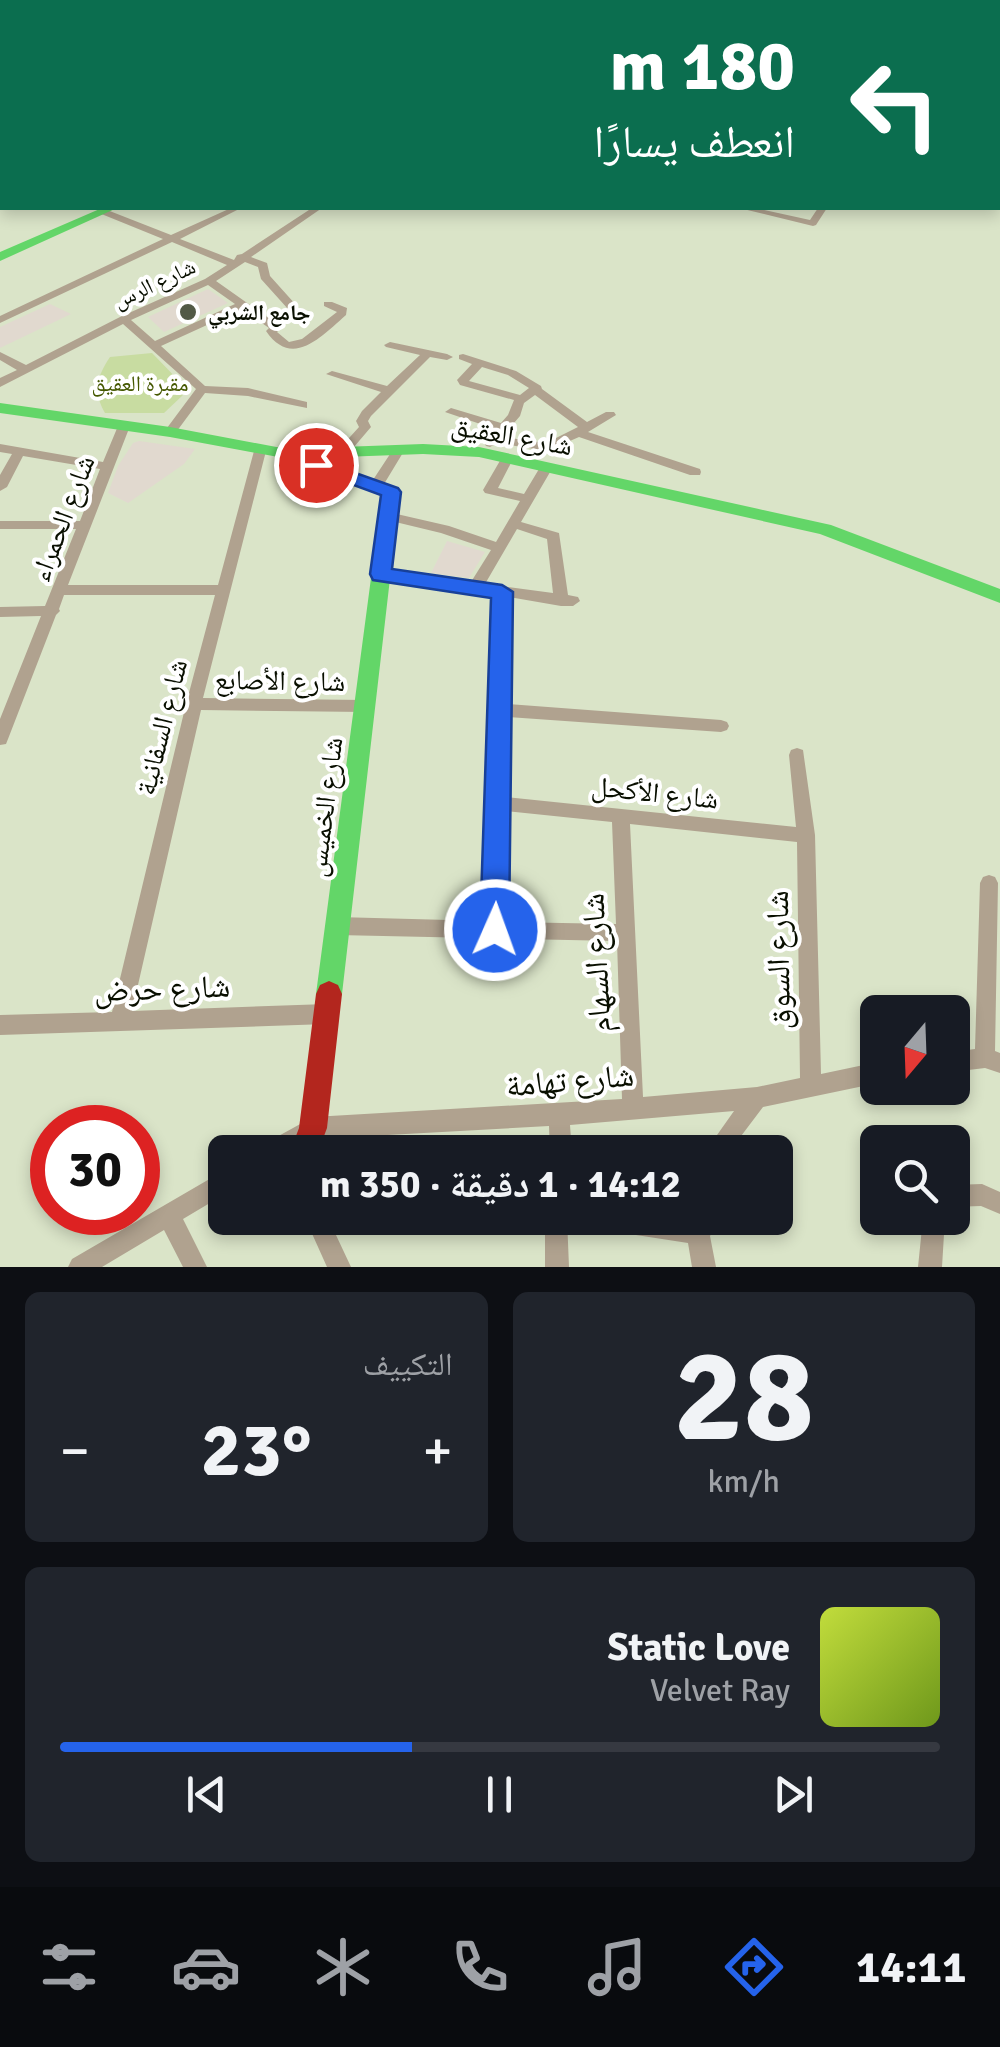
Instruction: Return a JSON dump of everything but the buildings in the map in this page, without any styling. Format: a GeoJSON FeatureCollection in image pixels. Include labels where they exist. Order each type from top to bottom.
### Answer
{"type":"FeatureCollection","features":[{"type":"Feature","properties":{"kind":"main road"},"geometry":{"type":"LineString","coordinates":[[0,257],[106,210]]}},
{"type":"Feature","properties":{"kind":"main road","name":"شارع العقيق"},"geometry":{"type":"LineString","coordinates":[[0,408],[170,432],[287,454],[398,451],[493,440],[507,459],[825,529],[1000,596]]}},
{"type":"Feature","properties":{"kind":"main road"},"geometry":{"type":"LineString","coordinates":[[287,454],[384,489]]}},
{"type":"Feature","properties":{"kind":"main road","name":"شارع الخميس"},"geometry":{"type":"LineString","coordinates":[[310,1135],[388,516],[384,489]]}},
{"type":"Feature","properties":{"kind":"street"},"geometry":{"type":"LineString","coordinates":[[106,210],[170,240],[262,265],[264,277],[292,307]]}},
{"type":"Feature","properties":{"kind":"street"},"geometry":{"type":"LineString","coordinates":[[0,320],[233,210]]}},
{"type":"Feature","properties":{"kind":"street","name":"شارع الرس"},"geometry":{"type":"LineString","coordinates":[[0,383],[124,319],[209,281],[315,210]]}},
{"type":"Feature","properties":{"kind":"street"},"geometry":{"type":"LineString","coordinates":[[753,210],[813,223],[820,210]]}},
{"type":"Feature","properties":{"kind":"street"},"geometry":{"type":"LineString","coordinates":[[209,281],[276,328],[271,331],[276,341],[296,347],[342,313],[343,310],[328,304]]}},
{"type":"Feature","properties":{"kind":"street"},"geometry":{"type":"LineString","coordinates":[[155,345],[244,304]]}},
{"type":"Feature","properties":{"kind":"street"},"geometry":{"type":"LineString","coordinates":[[124,319],[202,389],[248,392],[303,405]]}},
{"type":"Feature","properties":{"kind":"street"},"geometry":{"type":"LineString","coordinates":[[390,345],[447,357]]}},
{"type":"Feature","properties":{"kind":"street"},"geometry":{"type":"LineString","coordinates":[[344,451],[364,427],[363,418],[428,353]]}},
{"type":"Feature","properties":{"kind":"street"},"geometry":{"type":"LineString","coordinates":[[0,355],[26,370]]}},
{"type":"Feature","properties":{"kind":"street"},"geometry":{"type":"LineString","coordinates":[[464,358],[512,373],[582,430],[695,472]]}},
{"type":"Feature","properties":{"kind":"street"},"geometry":{"type":"LineString","coordinates":[[480,362],[462,382],[522,399]]}},
{"type":"Feature","properties":{"kind":"street"},"geometry":{"type":"LineString","coordinates":[[332,374],[390,391]]}},
{"type":"Feature","properties":{"kind":"street"},"geometry":{"type":"LineString","coordinates":[[170,432],[202,389]]}},
{"type":"Feature","properties":{"kind":"street"},"geometry":{"type":"LineString","coordinates":[[493,440],[522,399],[536,390]]}},
{"type":"Feature","properties":{"kind":"street"},"geometry":{"type":"LineString","coordinates":[[451,412],[493,440],[547,447],[610,415]]}},
{"type":"Feature","properties":{"kind":"street","name":"شارع الحمراء"},"geometry":{"type":"LineString","coordinates":[[0,738],[124,426]]}},
{"type":"Feature","properties":{"kind":"street"},"geometry":{"type":"LineString","coordinates":[[0,448],[108,468]]}},
{"type":"Feature","properties":{"kind":"street","name":"شارع السفانية"},"geometry":{"type":"LineString","coordinates":[[120,1018],[194,704],[260,451]]}},
{"type":"Feature","properties":{"kind":"street"},"geometry":{"type":"LineString","coordinates":[[384,489],[398,451]]}},
{"type":"Feature","properties":{"kind":"street"},"geometry":{"type":"LineString","coordinates":[[0,487],[20,452]]}},
{"type":"Feature","properties":{"kind":"street"},"geometry":{"type":"LineString","coordinates":[[507,459],[490,490],[529,499]]}},
{"type":"Feature","properties":{"kind":"street"},"geometry":{"type":"LineString","coordinates":[[475,588],[548,468]]}},
{"type":"Feature","properties":{"kind":"street"},"geometry":{"type":"LineString","coordinates":[[388,516],[444,528],[500,548]]}},
{"type":"Feature","properties":{"kind":"street"},"geometry":{"type":"LineString","coordinates":[[381,574],[567,601],[554,536],[514,524]]}},
{"type":"Feature","properties":{"kind":"street"},"geometry":{"type":"LineString","coordinates":[[0,525],[86,525]]}},
{"type":"Feature","properties":{"kind":"street"},"geometry":{"type":"LineString","coordinates":[[61,590],[224,590]]}},
{"type":"Feature","properties":{"kind":"street"},"geometry":{"type":"LineString","coordinates":[[495,930],[502,592]]}},
{"type":"Feature","properties":{"kind":"street"},"geometry":{"type":"LineString","coordinates":[[0,612],[53,612]]}},
{"type":"Feature","properties":{"kind":"street","name":"شارع الأصابع"},"geometry":{"type":"LineString","coordinates":[[194,704],[365,706]]}},
{"type":"Feature","properties":{"kind":"street"},"geometry":{"type":"LineString","coordinates":[[500,710],[721,726]]}},
{"type":"Feature","properties":{"kind":"street","name":"شارع السوق"},"geometry":{"type":"LineString","coordinates":[[797,754],[806,834],[811,1084]]}},
{"type":"Feature","properties":{"kind":"street","name":"شارع الأكحل"},"geometry":{"type":"LineString","coordinates":[[499,803],[806,834]]}},
{"type":"Feature","properties":{"kind":"street","name":"شارع السهام"},"geometry":{"type":"LineString","coordinates":[[620,816],[633,1106]]}},
{"type":"Feature","properties":{"kind":"street"},"geometry":{"type":"LineString","coordinates":[[989,884],[993,1061]]}},
{"type":"Feature","properties":{"kind":"street"},"geometry":{"type":"LineString","coordinates":[[337,926],[623,933]]}},
{"type":"Feature","properties":{"kind":"street","name":"شارع حرض"},"geometry":{"type":"LineString","coordinates":[[0,1024],[327,1014]]}},
{"type":"Feature","properties":{"kind":"street","name":"شارع تهامة"},"geometry":{"type":"LineString","coordinates":[[301,1135],[313,1128],[559,1115],[758,1098],[860,1075]]}},
{"type":"Feature","properties":{"kind":"street"},"geometry":{"type":"LineString","coordinates":[[729,1135],[758,1098]]}},
{"type":"Feature","properties":{"kind":"street"},"geometry":{"type":"LineString","coordinates":[[559,1115],[560,1135]]}},
{"type":"Feature","properties":{"kind":"street"},"geometry":{"type":"LineString","coordinates":[[80,1267],[208,1190]]}},
{"type":"Feature","properties":{"kind":"street"},"geometry":{"type":"LineString","coordinates":[[970,1195],[982,1195],[1000,1204]]}},
{"type":"Feature","properties":{"kind":"street"},"geometry":{"type":"LineString","coordinates":[[168,1214],[195,1267]]}},
{"type":"Feature","properties":{"kind":"street"},"geometry":{"type":"LineString","coordinates":[[324,1235],[339,1267]]}},
{"type":"Feature","properties":{"kind":"street"},"geometry":{"type":"LineString","coordinates":[[556,1235],[556,1267]]}},
{"type":"Feature","properties":{"kind":"street"},"geometry":{"type":"LineString","coordinates":[[704,1235],[704,1267]]}},
{"type":"Feature","properties":{"kind":"street"},"geometry":{"type":"LineString","coordinates":[[930,1267],[933,1235]]}},
{"type":"Feature","properties":{"kind":"green space","name":"مقبرة العقيق"},"geometry":{"type":"Polygon","coordinates":[[[152,353],[184,386],[183,395],[164,413],[105,413],[98,385],[110,357],[152,353]]]}},
{"type":"Feature","properties":{"kind":"traffic: fast"},"geometry":{"type":"LineString","coordinates":[[0,257],[106,210]]}},
{"type":"Feature","properties":{"kind":"traffic: fast"},"geometry":{"type":"LineString","coordinates":[[0,408],[170,432],[287,454],[423,449],[479,452],[825,529],[1000,596]]}},
{"type":"Feature","properties":{"kind":"traffic: fast"},"geometry":{"type":"LineString","coordinates":[[296,457],[391,492],[329,994]]}},
{"type":"Feature","properties":{"kind":"traffic: jam"},"geometry":{"type":"LineString","coordinates":[[310,1135],[329,994]]}},
{"type":"Feature","properties":{"kind":"place","name":"جامع الشربي"},"geometry":{"type":"Point","coordinates":[188,312]}},
{"type":"Feature","properties":{"kind":"route"},"geometry":{"type":"LineString","coordinates":[[316,465],[391,492],[381,574],[502,592],[495,930]]}}]}
